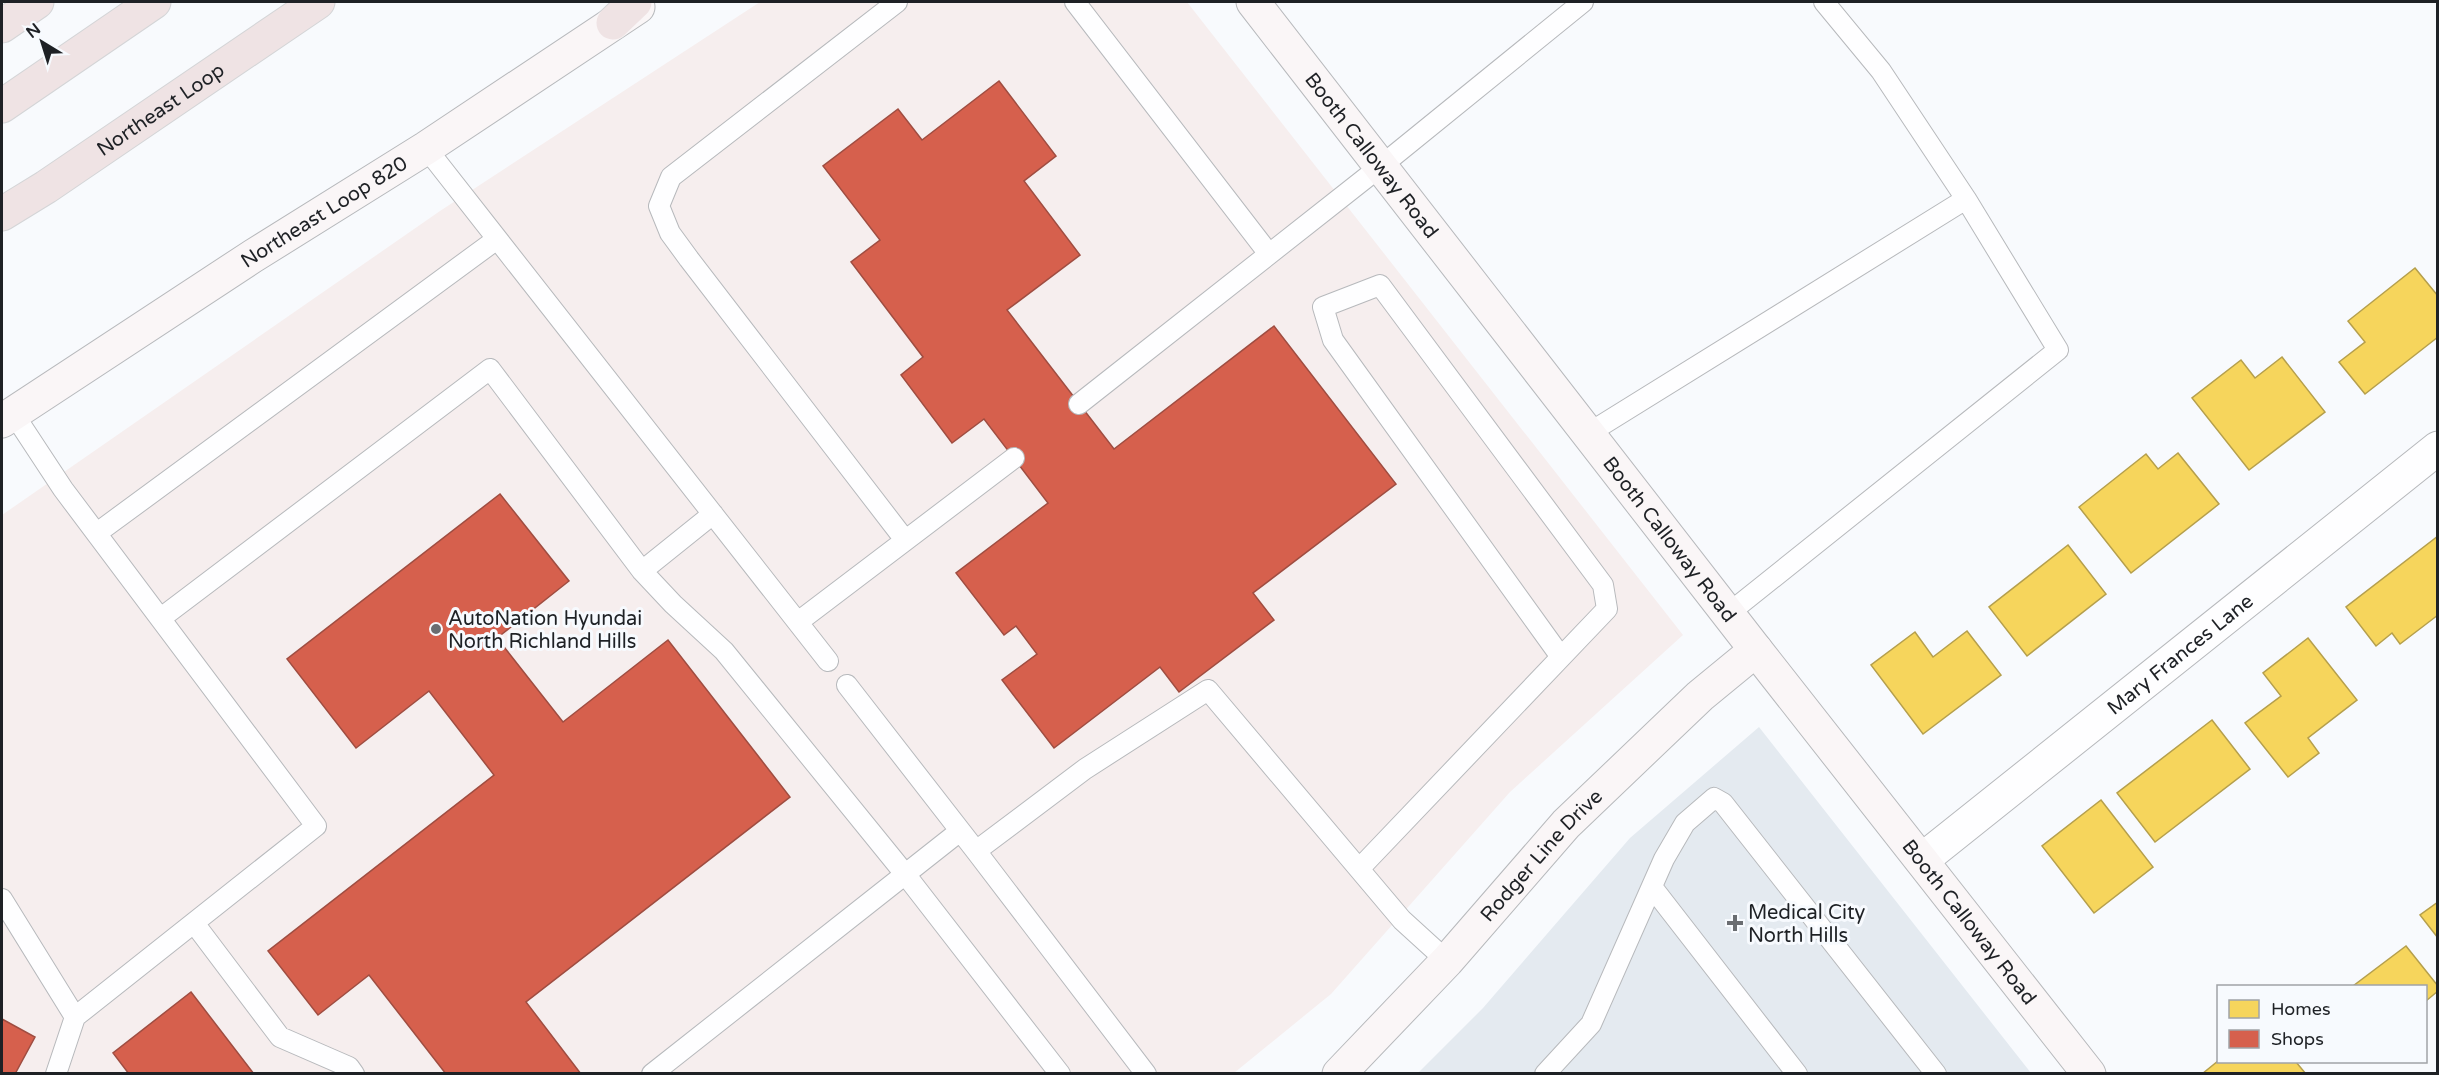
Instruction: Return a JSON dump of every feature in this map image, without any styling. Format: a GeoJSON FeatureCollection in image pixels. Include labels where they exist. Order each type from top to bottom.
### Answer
{"type":"FeatureCollection","features":[{"type":"Feature","properties":{"kind":"highway"},"geometry":{"type":"LineString","coordinates":[[2,26],[37,2]]}},
{"type":"Feature","properties":{"kind":"highway"},"geometry":{"type":"LineString","coordinates":[[2,106],[154,2]]}},
{"type":"Feature","properties":{"kind":"highway","name":"Northeast Loop"},"geometry":{"type":"LineString","coordinates":[[2,214],[46,187],[318,2]]}},
{"type":"Feature","properties":{"kind":"street","name":"Northeast Loop 820"},"geometry":{"type":"LineString","coordinates":[[7,417],[253,256],[426,148],[624,12],[647,2]]}},
{"type":"Feature","properties":{"kind":"street","name":"Booth Calloway Road"},"geometry":{"type":"LineString","coordinates":[[1255,2],[1756,650],[2089,1074]]}},
{"type":"Feature","properties":{"kind":"street","name":"Mary Frances Lane"},"geometry":{"type":"LineString","coordinates":[[1922,860],[2438,448]]}},
{"type":"Feature","properties":{"kind":"street","name":"Rodger Line Drive"},"geometry":{"type":"LineString","coordinates":[[1339,1074],[1447,961],[1566,824],[1700,696],[1756,650]]}},
{"type":"Feature","properties":{"kind":"lane"},"geometry":{"type":"LineString","coordinates":[[897,2],[671,177],[659,206],[670,233],[689,259],[905,540]]}},
{"type":"Feature","properties":{"kind":"lane"},"geometry":{"type":"LineString","coordinates":[[1075,2],[1269,254]]}},
{"type":"Feature","properties":{"kind":"lane"},"geometry":{"type":"LineString","coordinates":[[1079,404],[1381,166],[1583,2]]}},
{"type":"Feature","properties":{"kind":"lane"},"geometry":{"type":"LineString","coordinates":[[1729,613],[2058,350],[1966,199],[1881,71],[1824,2]]}},
{"type":"Feature","properties":{"kind":"lane"},"geometry":{"type":"LineString","coordinates":[[426,148],[828,661]]}},
{"type":"Feature","properties":{"kind":"lane"},"geometry":{"type":"LineString","coordinates":[[1589,432],[1966,199]]}},
{"type":"Feature","properties":{"kind":"lane"},"geometry":{"type":"LineString","coordinates":[[97,533],[497,239]]}},
{"type":"Feature","properties":{"kind":"lane"},"geometry":{"type":"LineString","coordinates":[[1359,869],[1607,609],[1603,585],[1380,285],[1323,307],[1333,340],[1561,657]]}},
{"type":"Feature","properties":{"kind":"lane"},"geometry":{"type":"LineString","coordinates":[[161,618],[490,369],[642,571],[673,604],[724,651],[905,874],[1060,1074]]}},
{"type":"Feature","properties":{"kind":"lane"},"geometry":{"type":"LineString","coordinates":[[7,417],[97,533],[316,826],[75,1017],[56,1074]]}},
{"type":"Feature","properties":{"kind":"lane"},"geometry":{"type":"LineString","coordinates":[[798,622],[1014,458]]}},
{"type":"Feature","properties":{"kind":"lane"},"geometry":{"type":"LineString","coordinates":[[642,571],[713,514]]}},
{"type":"Feature","properties":{"kind":"lane"},"geometry":{"type":"LineString","coordinates":[[847,685],[1146,1074]]}},
{"type":"Feature","properties":{"kind":"lane"},"geometry":{"type":"LineString","coordinates":[[976,850],[1085,770],[1208,690],[1402,920],[1447,961]]}},
{"type":"Feature","properties":{"kind":"lane"},"geometry":{"type":"LineString","coordinates":[[1545,1074],[1591,1024],[1664,859],[1685,823],[1714,798],[1723,803],[1936,1074]]}},
{"type":"Feature","properties":{"kind":"lane"},"geometry":{"type":"LineString","coordinates":[[652,1074],[960,831]]}},
{"type":"Feature","properties":{"kind":"lane"},"geometry":{"type":"LineString","coordinates":[[1652,887],[1797,1074]]}},
{"type":"Feature","properties":{"kind":"lane"},"geometry":{"type":"LineString","coordinates":[[2,899],[75,1017]]}},
{"type":"Feature","properties":{"kind":"lane"},"geometry":{"type":"LineString","coordinates":[[194,923],[280,1037],[349,1067],[354,1074]]}},
{"type":"Feature","properties":{"kind":"shaded area"},"geometry":{"type":"Polygon","coordinates":[[[760,2],[1187,2],[1683,635],[1510,792],[1331,994],[1234,1073],[2,1073],[2,515],[440,211],[760,2]]]}},
{"type":"Feature","properties":{"kind":"shaded area","name":"Medical City North Hills"},"geometry":{"type":"Polygon","coordinates":[[[1759,727],[2031,1073],[1417,1074],[1483,1008],[1630,838],[1759,727]]]}},
{"type":"Feature","properties":{"kind":"building: Homes"},"geometry":{"type":"Polygon","coordinates":[[[2415,268],[2438,296],[2438,337],[2365,394],[2339,362],[2365,342],[2348,321],[2415,268]]]}},
{"type":"Feature","properties":{"kind":"building: Homes"},"geometry":{"type":"Polygon","coordinates":[[[2282,357],[2325,412],[2249,470],[2192,398],[2241,360],[2255,378],[2282,357]]]}},
{"type":"Feature","properties":{"kind":"building: Homes"},"geometry":{"type":"Polygon","coordinates":[[[2178,453],[2219,504],[2131,573],[2079,507],[2146,454],[2158,469],[2178,453]]]}},
{"type":"Feature","properties":{"kind":"building: Homes"},"geometry":{"type":"Polygon","coordinates":[[[2438,536],[2438,615],[2400,644],[2392,633],[2376,646],[2346,607],[2438,536]]]}},
{"type":"Feature","properties":{"kind":"building: Homes"},"geometry":{"type":"Polygon","coordinates":[[[2068,545],[2106,594],[2027,656],[1989,607],[2068,545]]]}},
{"type":"Feature","properties":{"kind":"building: Homes"},"geometry":{"type":"Polygon","coordinates":[[[1967,631],[2001,675],[1923,734],[1871,665],[1915,632],[1933,657],[1967,631]]]}},
{"type":"Feature","properties":{"kind":"building: Homes"},"geometry":{"type":"Polygon","coordinates":[[[2308,638],[2357,700],[2308,738],[2319,753],[2288,777],[2245,723],[2281,696],[2263,673],[2308,638]]]}},
{"type":"Feature","properties":{"kind":"building: Homes"},"geometry":{"type":"Polygon","coordinates":[[[2212,720],[2250,769],[2155,842],[2117,793],[2212,720]]]}},
{"type":"Feature","properties":{"kind":"building: Homes"},"geometry":{"type":"Polygon","coordinates":[[[2101,800],[2153,867],[2094,913],[2042,846],[2101,800]]]}},
{"type":"Feature","properties":{"kind":"building: Homes"},"geometry":{"type":"Polygon","coordinates":[[[2438,902],[2438,938],[2420,915],[2438,902]]]}},
{"type":"Feature","properties":{"kind":"building: Homes"},"geometry":{"type":"Polygon","coordinates":[[[2406,946],[2438,986],[2438,991],[2427,1000],[2427,985],[2354,985],[2406,946]]]}},
{"type":"Feature","properties":{"kind":"building: Homes"},"geometry":{"type":"Polygon","coordinates":[[[2217,1062],[2297,1063],[2306,1074],[2202,1074],[2217,1062]]]}},
{"type":"Feature","properties":{"kind":"building: Shops"},"geometry":{"type":"Polygon","coordinates":[[[999,81],[1056,156],[1024,181],[1080,255],[1007,310],[1114,449],[1274,326],[1396,484],[1253,593],[1274,620],[1179,692],[1160,667],[1054,748],[1002,680],[1037,654],[1016,626],[1004,635],[956,573],[1048,503],[984,419],[952,443],[901,375],[923,357],[851,262],[880,240],[823,166],[898,109],[922,140],[999,81]]]}},
{"type":"Feature","properties":{"kind":"building: Shops"},"geometry":{"type":"Polygon","coordinates":[[[500,494],[569,581],[497,638],[563,722],[668,640],[790,797],[526,1002],[581,1074],[446,1074],[369,975],[318,1015],[268,951],[494,775],[429,691],[356,748],[287,659],[500,494]]]}},
{"type":"Feature","properties":{"kind":"building: Shops"},"geometry":{"type":"Polygon","coordinates":[[[191,992],[254,1074],[129,1074],[113,1053],[191,992]]]}},
{"type":"Feature","properties":{"kind":"building: Shops"},"geometry":{"type":"Polygon","coordinates":[[[2,1019],[35,1037],[15,1074],[2,1074],[2,1019]]]}},
{"type":"Feature","properties":{"kind":"place","name":"AutoNation Hyundai North Richland Hills"},"geometry":{"type":"Point","coordinates":[436,629]}},
{"type":"Feature","properties":{"kind":"place","name":"Medical City North Hills"},"geometry":{"type":"Point","coordinates":[1735,923]}}]}
